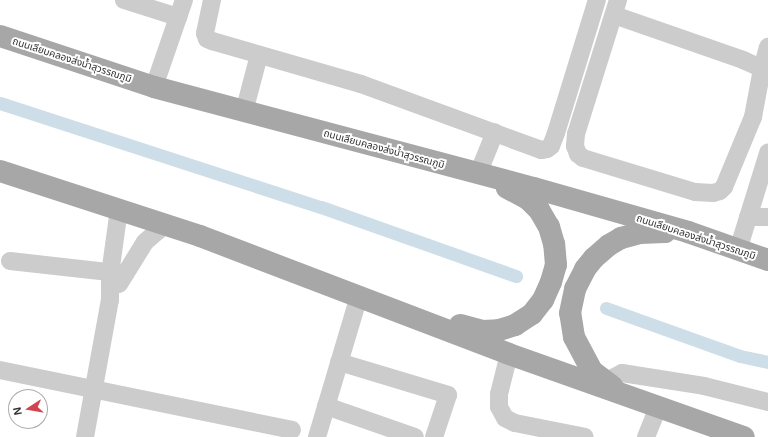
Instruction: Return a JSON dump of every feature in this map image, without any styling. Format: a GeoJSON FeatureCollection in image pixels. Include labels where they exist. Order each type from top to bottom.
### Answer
{"type":"FeatureCollection","features":[{"type":"Feature","properties":{"kind":"main road","name":"ถนนเลียบคลองส่งน้ำสุวรรณภูมิ"},"geometry":{"type":"LineString","coordinates":[[0,36],[154,87],[534,188],[688,232],[768,260]]}},
{"type":"Feature","properties":{"kind":"main road"},"geometry":{"type":"LineString","coordinates":[[0,171],[200,236],[509,354],[658,408],[710,431],[744,437]]}},
{"type":"Feature","properties":{"kind":"main road"},"geometry":{"type":"LineString","coordinates":[[383,305],[482,331],[499,330],[515,325],[532,314],[544,300],[556,265],[554,244],[549,227],[539,210],[528,199],[481,175]]}},
{"type":"Feature","properties":{"kind":"main road"},"geometry":{"type":"LineString","coordinates":[[633,399],[605,382],[592,371],[584,358],[573,331],[570,313],[575,289],[585,269],[594,258],[621,238],[640,233],[688,232]]}},
{"type":"Feature","properties":{"kind":"street"},"geometry":{"type":"LineString","coordinates":[[124,0],[178,17]]}},
{"type":"Feature","properties":{"kind":"street"},"geometry":{"type":"LineString","coordinates":[[154,87],[184,0]]}},
{"type":"Feature","properties":{"kind":"street"},"geometry":{"type":"LineString","coordinates":[[212,0],[205,33],[207,39],[361,84],[541,150],[547,149],[551,146],[556,133],[597,0]]}},
{"type":"Feature","properties":{"kind":"street"},"geometry":{"type":"LineString","coordinates":[[765,70],[616,7],[576,134],[575,146],[578,154],[583,158],[695,192],[713,193],[720,191],[724,187],[753,118],[765,70],[768,46]]}},
{"type":"Feature","properties":{"kind":"street"},"geometry":{"type":"LineString","coordinates":[[244,112],[259,55]]}},
{"type":"Feature","properties":{"kind":"street"},"geometry":{"type":"LineString","coordinates":[[481,175],[495,132]]}},
{"type":"Feature","properties":{"kind":"street"},"geometry":{"type":"LineString","coordinates":[[738,250],[768,153]]}},
{"type":"Feature","properties":{"kind":"street"},"geometry":{"type":"LineString","coordinates":[[85,437],[110,300],[118,274],[119,209]]}},
{"type":"Feature","properties":{"kind":"street"},"geometry":{"type":"LineString","coordinates":[[748,217],[768,217]]}},
{"type":"Feature","properties":{"kind":"street"},"geometry":{"type":"LineString","coordinates":[[118,274],[145,242],[166,224]]}},
{"type":"Feature","properties":{"kind":"street"},"geometry":{"type":"LineString","coordinates":[[10,261],[118,274]]}},
{"type":"Feature","properties":{"kind":"street"},"geometry":{"type":"LineString","coordinates":[[317,437],[359,296]]}},
{"type":"Feature","properties":{"kind":"street"},"geometry":{"type":"LineString","coordinates":[[509,354],[499,394],[499,407],[505,418],[514,423],[585,437]]}},
{"type":"Feature","properties":{"kind":"street"},"geometry":{"type":"LineString","coordinates":[[339,362],[448,396],[434,437]]}},
{"type":"Feature","properties":{"kind":"street"},"geometry":{"type":"LineString","coordinates":[[0,370],[292,430]]}},
{"type":"Feature","properties":{"kind":"street"},"geometry":{"type":"LineString","coordinates":[[605,382],[622,373],[704,386],[768,402]]}},
{"type":"Feature","properties":{"kind":"street"},"geometry":{"type":"LineString","coordinates":[[326,406],[415,437]]}},
{"type":"Feature","properties":{"kind":"street"},"geometry":{"type":"LineString","coordinates":[[646,437],[658,408]]}},
{"type":"Feature","properties":{"kind":"waterway"},"geometry":{"type":"LineString","coordinates":[[0,103],[321,207],[516,276]]}},
{"type":"Feature","properties":{"kind":"waterway"},"geometry":{"type":"LineString","coordinates":[[606,308],[740,356],[768,362]]}}]}
